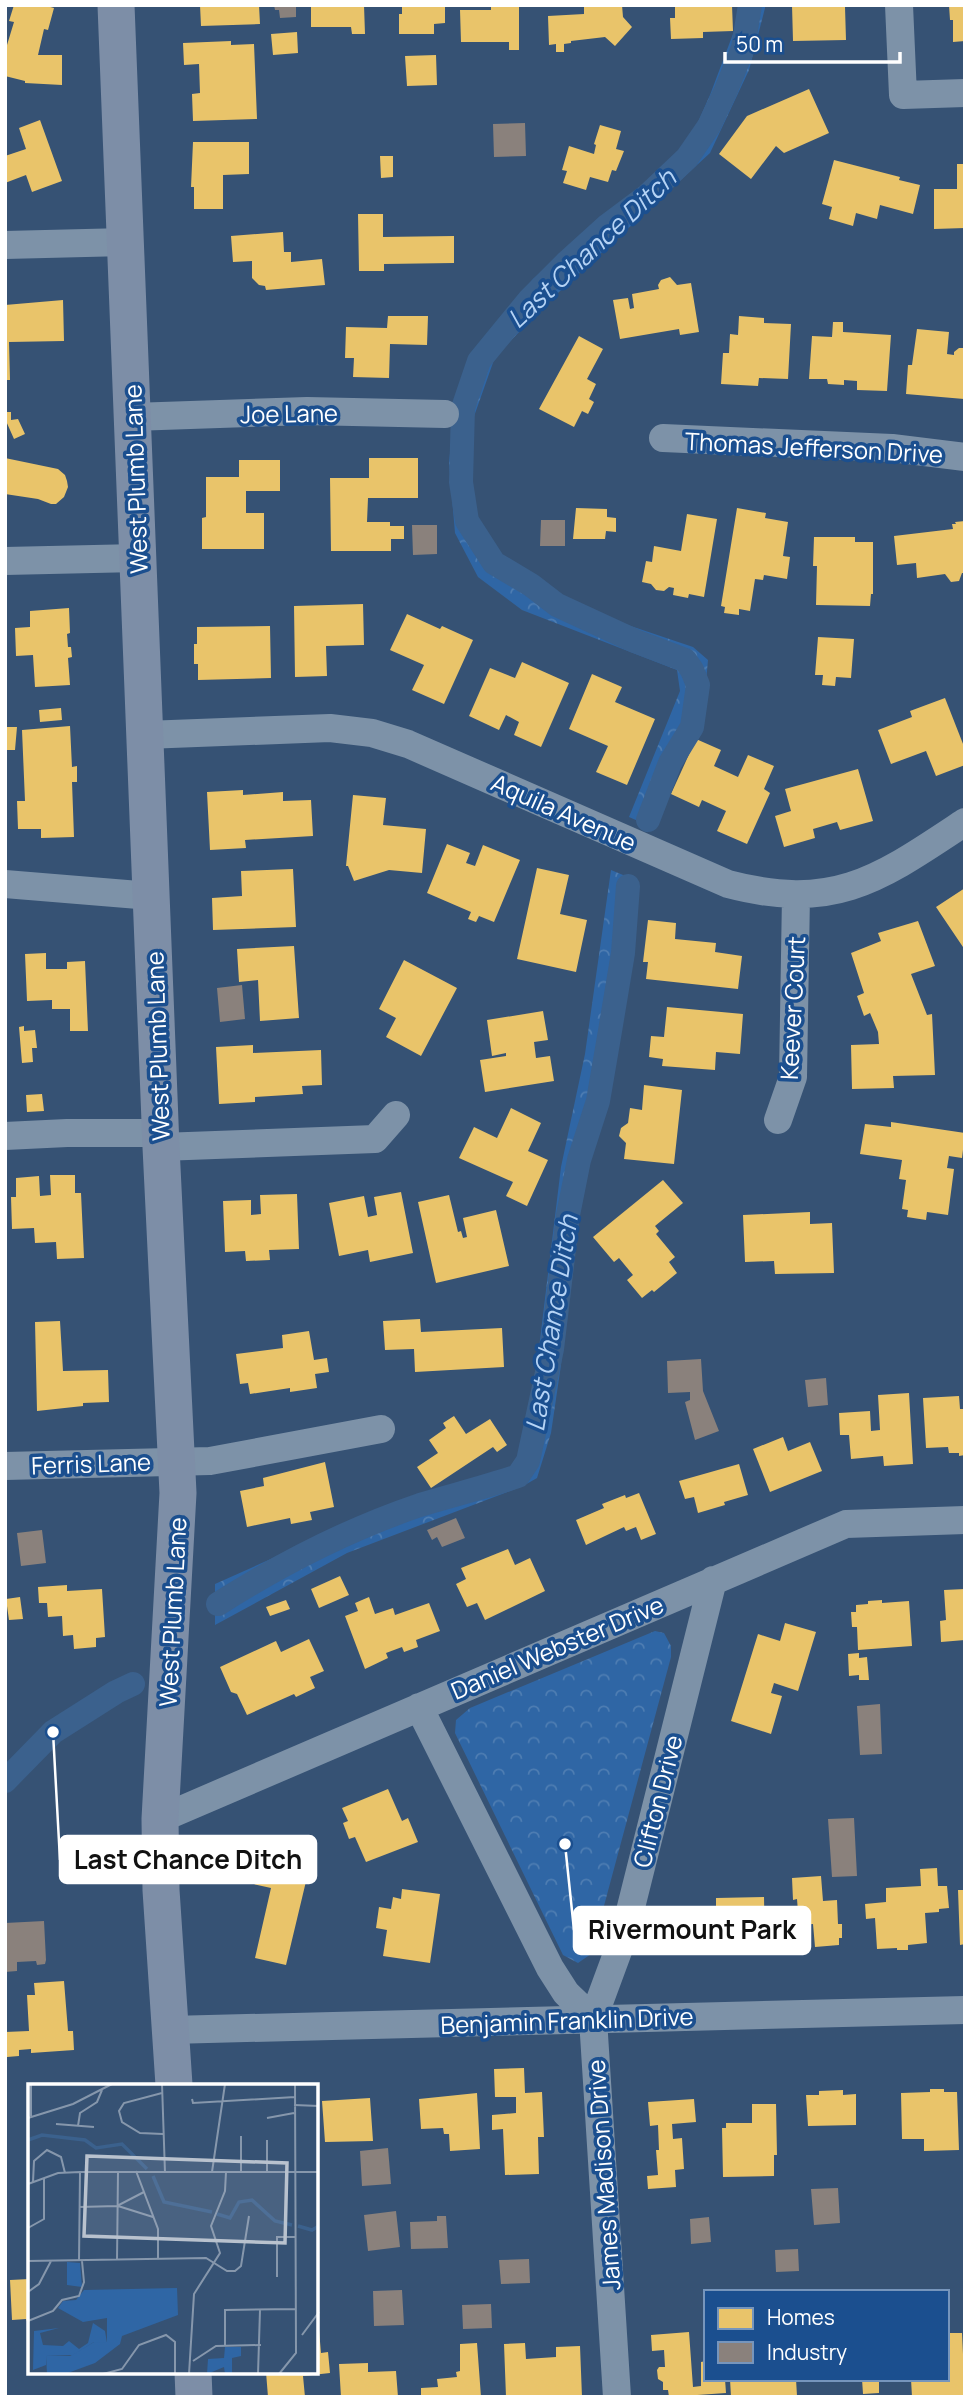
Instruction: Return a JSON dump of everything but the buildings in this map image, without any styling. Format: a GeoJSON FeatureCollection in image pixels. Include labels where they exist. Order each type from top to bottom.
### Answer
{"type":"FeatureCollection","features":[{"type":"Feature","properties":{"kind":"main road","name":"West Plumb Lane"},"geometry":{"type":"LineString","coordinates":[[116,5],[151,896],[178,1493],[160,1819],[161,1889],[173,2084]]}},
{"type":"Feature","properties":{"kind":"main road"},"geometry":{"type":"LineString","coordinates":[[193,2374],[194,2397]]}},
{"type":"Feature","properties":{"kind":"street"},"geometry":{"type":"LineString","coordinates":[[899,5],[903,95],[965,93]]}},
{"type":"Feature","properties":{"kind":"street"},"geometry":{"type":"LineString","coordinates":[[5,245],[126,242]]}},
{"type":"Feature","properties":{"kind":"street","name":"Joe Lane"},"geometry":{"type":"LineString","coordinates":[[132,416],[307,411],[445,414]]}},
{"type":"Feature","properties":{"kind":"street","name":"Thomas Jefferson Drive"},"geometry":{"type":"LineString","coordinates":[[663,438],[892,448],[965,457]]}},
{"type":"Feature","properties":{"kind":"street"},"geometry":{"type":"LineString","coordinates":[[5,561],[138,558]]}},
{"type":"Feature","properties":{"kind":"street","name":"Aquila Avenue"},"geometry":{"type":"LineString","coordinates":[[145,735],[330,728],[372,733],[408,744],[728,884],[760,892],[796,895],[830,892],[866,882],[898,866],[965,822]]}},
{"type":"Feature","properties":{"kind":"street"},"geometry":{"type":"LineString","coordinates":[[5,884],[151,896]]}},
{"type":"Feature","properties":{"kind":"street","name":"Keever Court"},"geometry":{"type":"LineString","coordinates":[[778,1120],[793,1077],[796,895]]}},
{"type":"Feature","properties":{"kind":"street"},"geometry":{"type":"LineString","coordinates":[[5,1136],[67,1133],[162,1140],[375,1139],[396,1115]]}},
{"type":"Feature","properties":{"kind":"street","name":"Ferris Lane"},"geometry":{"type":"LineString","coordinates":[[5,1466],[210,1461],[381,1429]]}},
{"type":"Feature","properties":{"kind":"street","name":"Daniel Webster Drive"},"geometry":{"type":"LineString","coordinates":[[160,1819],[846,1524],[965,1520]]}},
{"type":"Feature","properties":{"kind":"street","name":"Clifton Drive"},"geometry":{"type":"LineString","coordinates":[[593,2019],[624,1935],[713,1580]]}},
{"type":"Feature","properties":{"kind":"street"},"geometry":{"type":"LineString","coordinates":[[419,1707],[550,1968],[566,1993],[593,2019]]}},
{"type":"Feature","properties":{"kind":"street","name":"Benjamin Franklin Drive"},"geometry":{"type":"LineString","coordinates":[[170,2031],[965,2010]]}},
{"type":"Feature","properties":{"kind":"street","name":"James Madison Drive"},"geometry":{"type":"LineString","coordinates":[[593,2019],[617,2397]]}},
{"type":"Feature","properties":{"kind":"green space"},"geometry":{"type":"Polygon","coordinates":[[[738,5],[765,5],[765,8],[749,70],[710,153],[546,304],[495,357],[472,422],[467,469],[472,517],[499,562],[540,589],[595,614],[693,647],[708,660],[703,715],[654,828],[629,817],[680,691],[677,670],[522,610],[478,577],[455,533],[449,462],[456,401],[483,340],[533,279],[687,147],[739,18],[738,5]]]}},
{"type":"Feature","properties":{"kind":"green space"},"geometry":{"type":"Polygon","coordinates":[[[611,870],[635,880],[621,999],[603,1106],[583,1185],[570,1266],[561,1365],[551,1433],[537,1478],[523,1486],[347,1553],[215,1625],[215,1584],[340,1528],[514,1473],[523,1453],[535,1381],[561,1167],[585,1054],[611,870]]]}},
{"type":"Feature","properties":{"kind":"green space"},"geometry":{"type":"Polygon","coordinates":[[[655,1631],[664,1633],[671,1646],[671,1657],[591,1954],[578,1963],[563,1955],[455,1733],[456,1720],[470,1708],[655,1631]]]}},
{"type":"Feature","properties":{"kind":"waterway","name":"Last Chance Ditch"},"geometry":{"type":"LineString","coordinates":[[648,820],[670,763],[692,727],[698,685],[692,670],[685,660],[635,641],[557,605],[531,585],[494,563],[467,521],[461,482],[463,408],[479,361],[529,300],[608,225],[648,195],[687,158],[709,126],[726,90],[743,48],[750,5]]}},
{"type":"Feature","properties":{"kind":"waterway","name":"Last Chance Ditch"},"geometry":{"type":"LineString","coordinates":[[218,1604],[291,1561],[341,1536],[420,1505],[518,1476],[528,1461],[552,1349],[568,1215],[579,1160],[598,1101],[623,953],[628,886]]}},
{"type":"Feature","properties":{"kind":"waterway","name":"Last Chance Ditch"},"geometry":{"type":"LineString","coordinates":[[5,1781],[53,1732],[133,1684]]}},
{"type":"Feature","properties":{"kind":"place","name":"Last Chance Ditch"},"geometry":{"type":"Point","coordinates":[53,1732]}},
{"type":"Feature","properties":{"kind":"place","name":"Rivermount Park"},"geometry":{"type":"Point","coordinates":[565,1844]}}]}
